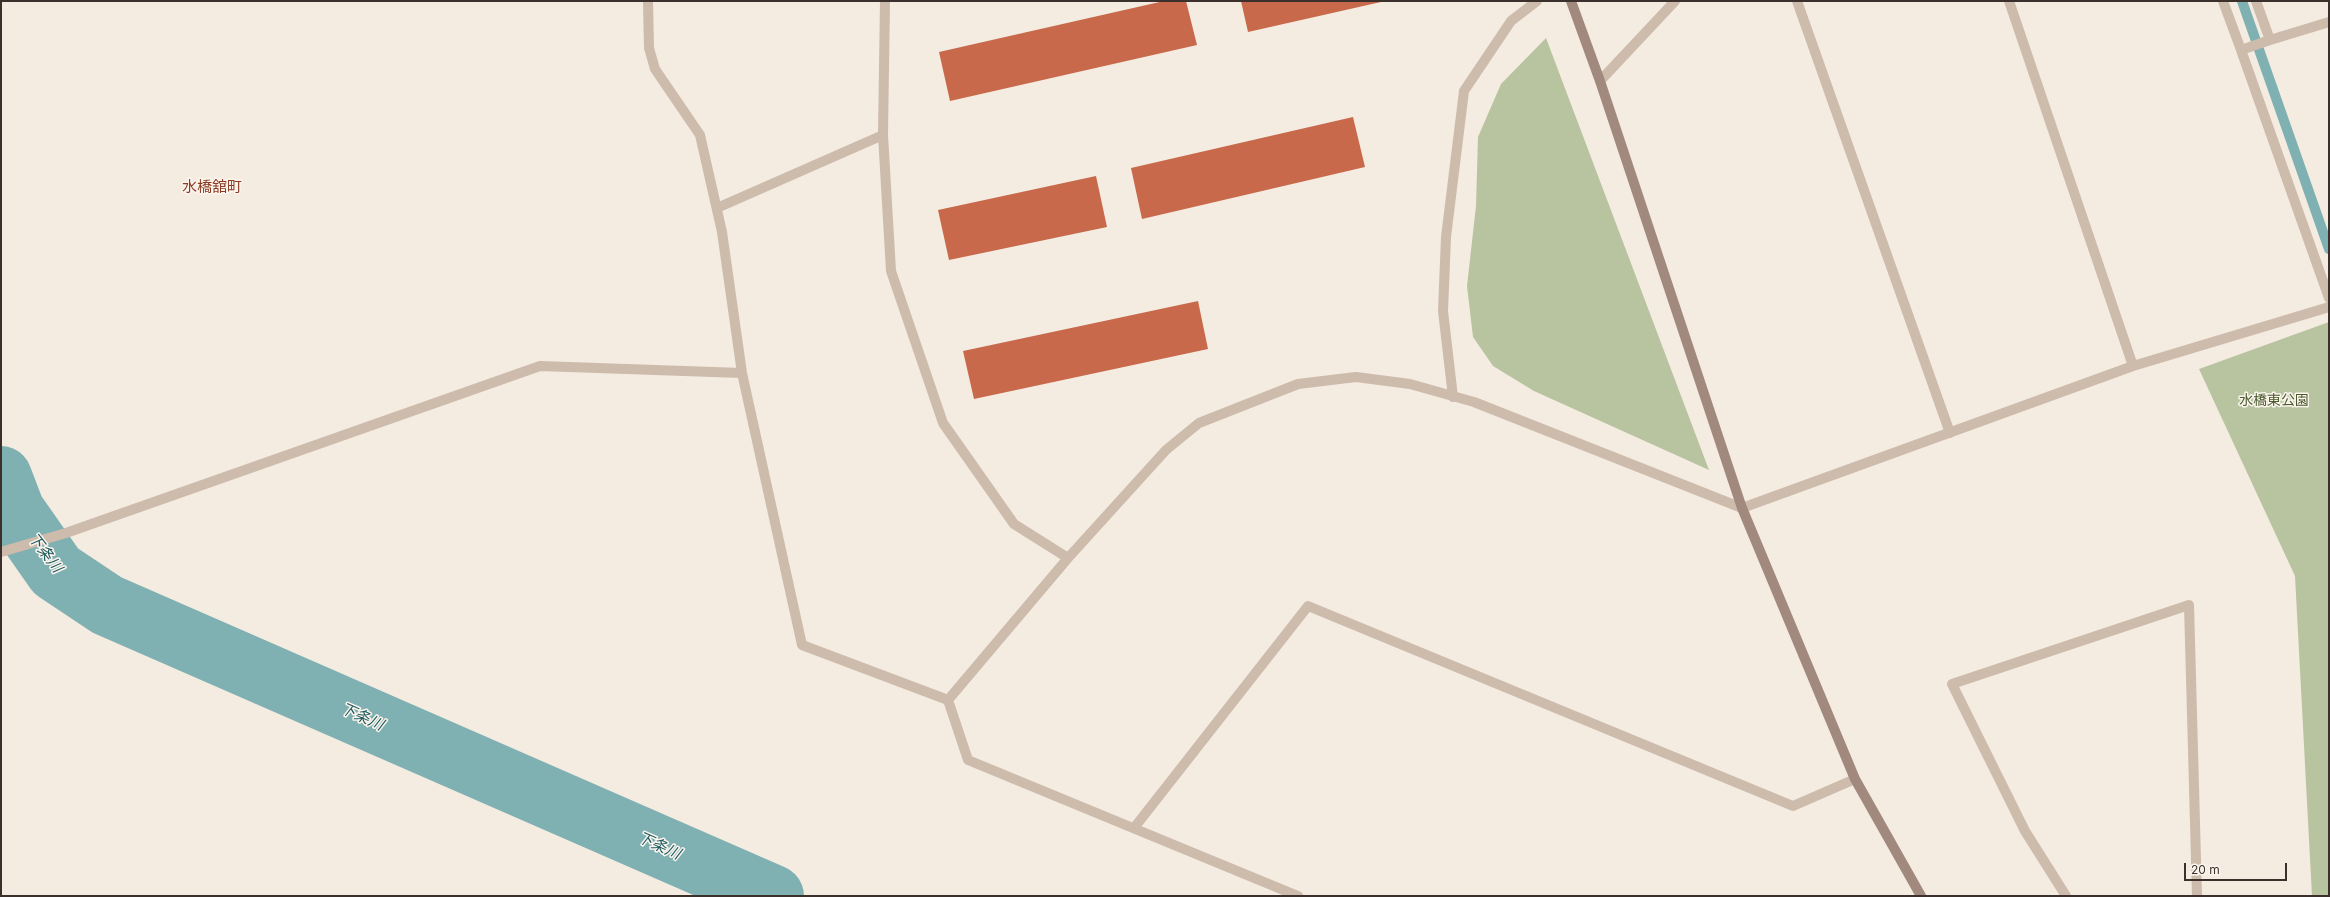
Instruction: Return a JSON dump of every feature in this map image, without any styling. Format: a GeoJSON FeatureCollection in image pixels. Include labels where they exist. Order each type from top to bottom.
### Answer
{"type":"FeatureCollection","features":[{"type":"Feature","properties":{"kind":"street"},"geometry":{"type":"LineString","coordinates":[[648,1],[649,48],[655,69],[700,135],[722,232],[742,373],[802,645],[948,700]]}},
{"type":"Feature","properties":{"kind":"street"},"geometry":{"type":"LineString","coordinates":[[885,1],[883,135],[891,271],[943,424],[1014,524],[1068,558]]}},
{"type":"Feature","properties":{"kind":"street"},"geometry":{"type":"LineString","coordinates":[[1453,397],[1443,311],[1446,237],[1464,91],[1511,21],[1537,1]]}},
{"type":"Feature","properties":{"kind":"street"},"geometry":{"type":"LineString","coordinates":[[1571,1],[1600,81],[1742,508],[1855,779],[1921,896]]}},
{"type":"Feature","properties":{"kind":"street"},"geometry":{"type":"LineString","coordinates":[[1600,81],[1675,1]]}},
{"type":"Feature","properties":{"kind":"street"},"geometry":{"type":"LineString","coordinates":[[1797,1],[1950,433]]}},
{"type":"Feature","properties":{"kind":"street"},"geometry":{"type":"LineString","coordinates":[[2009,1],[2133,366]]}},
{"type":"Feature","properties":{"kind":"street"},"geometry":{"type":"LineString","coordinates":[[2223,1],[2242,50],[2329,298]]}},
{"type":"Feature","properties":{"kind":"street"},"geometry":{"type":"LineString","coordinates":[[2256,1],[2270,40]]}},
{"type":"Feature","properties":{"kind":"street"},"geometry":{"type":"LineString","coordinates":[[2242,50],[2329,22]]}},
{"type":"Feature","properties":{"kind":"street"},"geometry":{"type":"LineString","coordinates":[[717,208],[883,135]]}},
{"type":"Feature","properties":{"kind":"street"},"geometry":{"type":"LineString","coordinates":[[948,700],[1068,558],[1166,450],[1199,423],[1298,384],[1356,377],[1410,384],[1481,405],[1742,508],[2133,366],[2329,307]]}},
{"type":"Feature","properties":{"kind":"street"},"geometry":{"type":"LineString","coordinates":[[2,552],[66,533],[540,366],[742,373]]}},
{"type":"Feature","properties":{"kind":"street"},"geometry":{"type":"LineString","coordinates":[[2066,896],[2025,831],[1952,684],[2189,604],[2197,896]]}},
{"type":"Feature","properties":{"kind":"street"},"geometry":{"type":"LineString","coordinates":[[1134,828],[1308,606],[1792,806],[1855,779]]}},
{"type":"Feature","properties":{"kind":"street"},"geometry":{"type":"LineString","coordinates":[[948,700],[968,760],[1298,896]]}},
{"type":"Feature","properties":{"kind":"green space"},"geometry":{"type":"Polygon","coordinates":[[[1546,38],[1709,470],[1534,391],[1493,366],[1473,337],[1467,286],[1476,206],[1478,137],[1501,84],[1546,38]]]}},
{"type":"Feature","properties":{"kind":"green space","name":"水橋東公園"},"geometry":{"type":"Polygon","coordinates":[[[2329,322],[2329,896],[2312,896],[2295,576],[2199,369],[2329,322]]]}},
{"type":"Feature","properties":{"kind":"building"},"geometry":{"type":"Polygon","coordinates":[[[1164,1],[1186,1],[1197,45],[950,101],[939,52],[1164,1]]]}},
{"type":"Feature","properties":{"kind":"building"},"geometry":{"type":"Polygon","coordinates":[[[1241,1],[1380,1],[1381,2],[1248,32],[1241,1]]]}},
{"type":"Feature","properties":{"kind":"building"},"geometry":{"type":"Polygon","coordinates":[[[1353,117],[1365,167],[1142,219],[1131,168],[1353,117]]]}},
{"type":"Feature","properties":{"kind":"building"},"geometry":{"type":"Polygon","coordinates":[[[1096,176],[1107,227],[949,260],[938,210],[1096,176]]]}},
{"type":"Feature","properties":{"kind":"building"},"geometry":{"type":"Polygon","coordinates":[[[1198,301],[1208,349],[974,399],[963,351],[1198,301]]]}},
{"type":"Feature","properties":{"kind":"waterway"},"geometry":{"type":"LineString","coordinates":[[2242,1],[2329,249]]}},
{"type":"Feature","properties":{"kind":"waterway","name":"下条川"},"geometry":{"type":"LineString","coordinates":[[1,477],[14,511],[56,571],[107,605],[773,896]]}},
{"type":"Feature","properties":{"kind":"district","name":"水橋舘町"},"geometry":{"type":"Point","coordinates":[212,187]}}]}
